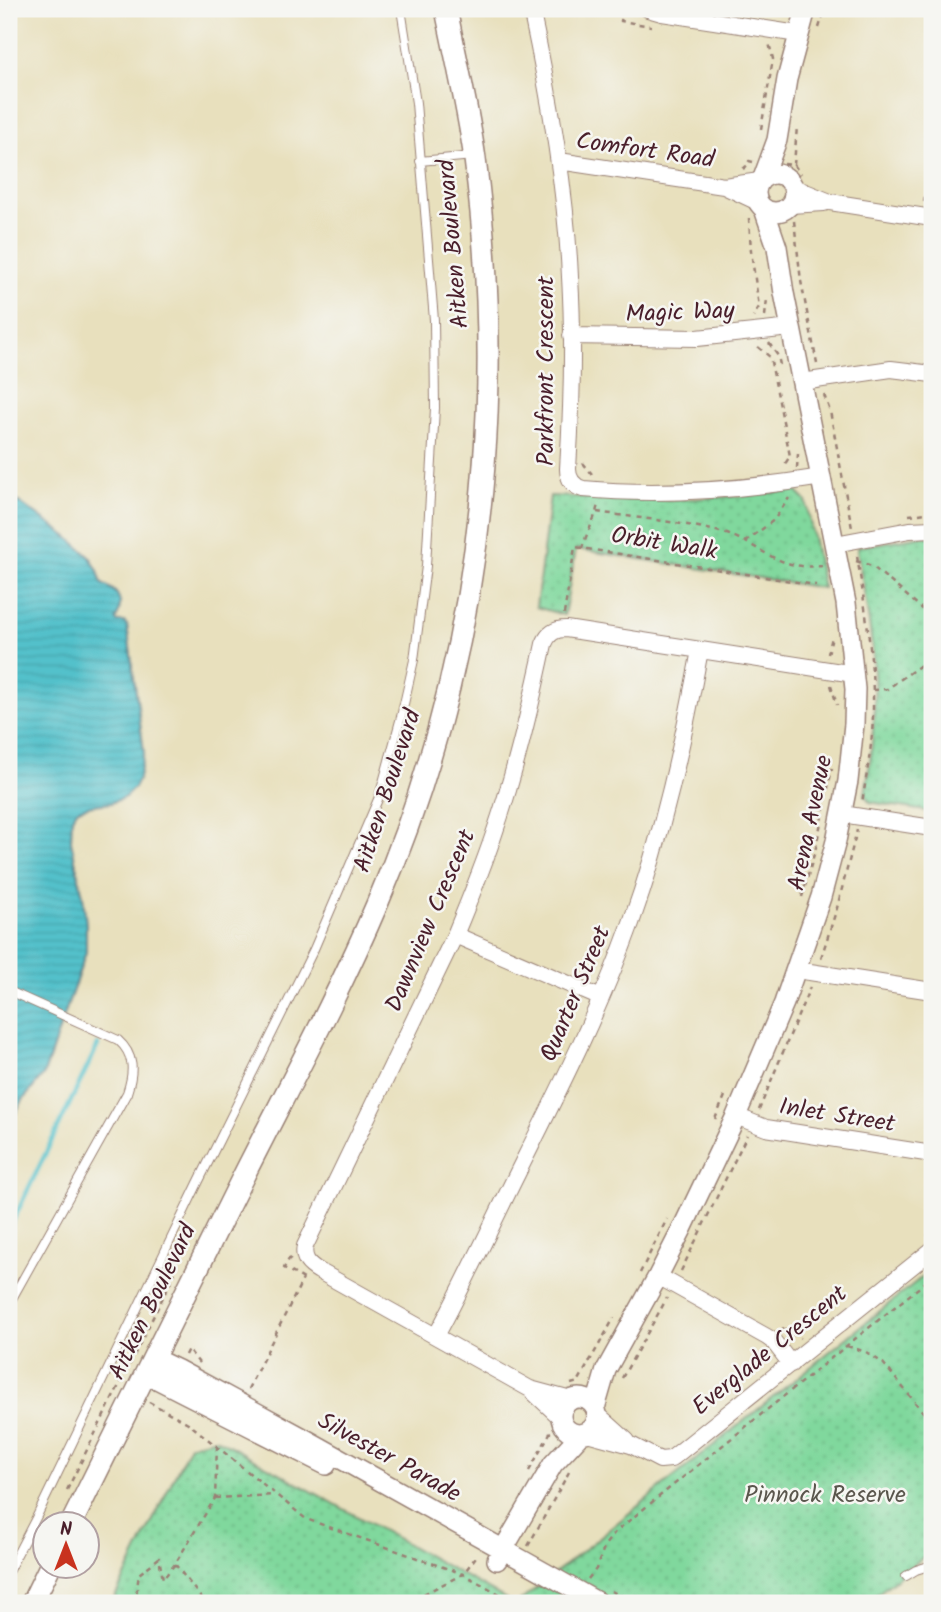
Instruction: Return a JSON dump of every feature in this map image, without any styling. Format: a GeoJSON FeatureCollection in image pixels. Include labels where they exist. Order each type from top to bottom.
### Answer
{"type":"FeatureCollection","features":[{"type":"Feature","properties":{"kind":"main road","name":"Aitken Boulevard"},"geometry":{"type":"LineString","coordinates":[[78,1510],[378,904],[429,761],[444,705],[465,614],[482,488],[488,311],[475,156],[446,9]]}},
{"type":"Feature","properties":{"kind":"main road"},"geometry":{"type":"LineString","coordinates":[[32,1603],[43,1580]]}},
{"type":"Feature","properties":{"kind":"street","name":"Parkfront Crescent"},"geometry":{"type":"LineString","coordinates":[[531,9],[546,78],[559,161],[569,263],[572,372],[568,476],[572,483],[579,488],[599,491],[701,491],[746,488],[822,477]]}},
{"type":"Feature","properties":{"kind":"street"},"geometry":{"type":"LineString","coordinates":[[648,9],[653,12],[770,30],[808,33]]}},
{"type":"Feature","properties":{"kind":"street","name":"Arena Avenue"},"geometry":{"type":"LineString","coordinates":[[596,1411],[606,1370],[659,1276],[736,1116],[797,970],[821,897],[842,814],[853,746],[855,681],[846,603],[845,542],[822,477],[811,380],[791,328],[777,247],[757,209],[756,191],[769,138],[786,85],[808,33],[806,9]]}},
{"type":"Feature","properties":{"kind":"street","name":"Arena Avenue"},"geometry":{"type":"LineString","coordinates":[[769,138],[790,194],[777,247]]}},
{"type":"Feature","properties":{"kind":"street","name":"Comfort Road"},"geometry":{"type":"LineString","coordinates":[[559,161],[724,186],[757,209]]}},
{"type":"Feature","properties":{"kind":"street","name":"Comfort Road"},"geometry":{"type":"LineString","coordinates":[[724,186],[760,174]]}},
{"type":"Feature","properties":{"kind":"street"},"geometry":{"type":"LineString","coordinates":[[760,174],[774,174],[790,194],[932,218]]}},
{"type":"Feature","properties":{"kind":"street"},"geometry":{"type":"LineString","coordinates":[[757,209],[774,213],[790,194]]}},
{"type":"Feature","properties":{"kind":"street","name":"Magic Way"},"geometry":{"type":"LineString","coordinates":[[571,337],[697,338],[791,328]]}},
{"type":"Feature","properties":{"kind":"street"},"geometry":{"type":"LineString","coordinates":[[811,380],[891,369],[932,374]]}},
{"type":"Feature","properties":{"kind":"street"},"geometry":{"type":"LineString","coordinates":[[845,542],[910,530],[932,529]]}},
{"type":"Feature","properties":{"kind":"street","name":"Dawnview Crescent"},"geometry":{"type":"LineString","coordinates":[[563,1407],[312,1267],[304,1250],[455,935],[482,867],[520,748],[544,644],[548,636],[557,630],[566,629],[828,670],[855,681]]}},
{"type":"Feature","properties":{"kind":"street","name":"Quarter Street"},"geometry":{"type":"LineString","coordinates":[[436,1336],[563,1082],[632,920],[663,820],[684,735],[700,650]]}},
{"type":"Feature","properties":{"kind":"street"},"geometry":{"type":"LineString","coordinates":[[842,814],[932,828]]}},
{"type":"Feature","properties":{"kind":"street"},"geometry":{"type":"LineString","coordinates":[[455,935],[601,998]]}},
{"type":"Feature","properties":{"kind":"street"},"geometry":{"type":"LineString","coordinates":[[797,970],[932,991]]}},
{"type":"Feature","properties":{"kind":"street","name":"Inlet Street"},"geometry":{"type":"LineString","coordinates":[[736,1116],[765,1128],[932,1154]]}},
{"type":"Feature","properties":{"kind":"street","name":"Everglade Crescent"},"geometry":{"type":"LineString","coordinates":[[584,1433],[631,1445],[660,1460],[671,1459],[932,1250]]}},
{"type":"Feature","properties":{"kind":"street"},"geometry":{"type":"LineString","coordinates":[[659,1276],[767,1337],[779,1347],[791,1364]]}},
{"type":"Feature","properties":{"kind":"street","name":"Silvester Parade"},"geometry":{"type":"LineString","coordinates":[[151,1366],[330,1467],[500,1556],[535,1582],[599,1603]]}},
{"type":"Feature","properties":{"kind":"street","name":"Arena Avenue"},"geometry":{"type":"LineString","coordinates":[[563,1407],[606,1370]]}},
{"type":"Feature","properties":{"kind":"street"},"geometry":{"type":"LineString","coordinates":[[500,1556],[553,1464],[595,1425],[596,1411],[587,1400],[563,1407]]}},
{"type":"Feature","properties":{"kind":"street"},"geometry":{"type":"LineString","coordinates":[[563,1407],[570,1432],[584,1433]]}},
{"type":"Feature","properties":{"kind":"street"},"geometry":{"type":"LineString","coordinates":[[553,1464],[563,1407]]}},
{"type":"Feature","properties":{"kind":"street","name":"Everglade Crescent"},"geometry":{"type":"LineString","coordinates":[[596,1411],[631,1445]]}},
{"type":"Feature","properties":{"kind":"lane"},"geometry":{"type":"LineString","coordinates":[[9,1570],[314,948],[379,797],[401,717],[414,660],[426,566],[435,408],[434,320],[416,103],[401,9]]}},
{"type":"Feature","properties":{"kind":"lane"},"geometry":{"type":"LineString","coordinates":[[420,161],[475,156]]}},
{"type":"Feature","properties":{"kind":"lane"},"geometry":{"type":"LineString","coordinates":[[9,990],[118,1040],[130,1055],[133,1069],[127,1093],[9,1304]]}},
{"type":"Feature","properties":{"kind":"lane"},"geometry":{"type":"LineString","coordinates":[[906,1576],[932,1565]]}},
{"type":"Feature","properties":{"kind":"path"},"geometry":{"type":"LineString","coordinates":[[769,138],[766,94],[773,59],[769,45],[770,30],[773,19],[786,9]]}},
{"type":"Feature","properties":{"kind":"path"},"geometry":{"type":"LineString","coordinates":[[808,33],[825,9]]}},
{"type":"Feature","properties":{"kind":"path"},"geometry":{"type":"LineString","coordinates":[[798,123],[790,194],[811,380],[823,393],[830,411],[845,542],[857,560],[872,566],[932,617]]}},
{"type":"Feature","properties":{"kind":"path"},"geometry":{"type":"LineString","coordinates":[[925,202],[932,155]]}},
{"type":"Feature","properties":{"kind":"path"},"geometry":{"type":"LineString","coordinates":[[738,173],[749,161],[760,174]]}},
{"type":"Feature","properties":{"kind":"path"},"geometry":{"type":"LineString","coordinates":[[753,318],[759,307],[751,250],[757,209]]}},
{"type":"Feature","properties":{"kind":"path"},"geometry":{"type":"LineString","coordinates":[[766,289],[768,304],[765,331],[781,369]]}},
{"type":"Feature","properties":{"kind":"path"},"geometry":{"type":"LineString","coordinates":[[745,542],[774,520],[789,500],[799,454]]}},
{"type":"Feature","properties":{"kind":"path"},"geometry":{"type":"LineString","coordinates":[[582,549],[597,512],[599,491]]}},
{"type":"Feature","properties":{"kind":"path"},"geometry":{"type":"LineString","coordinates":[[597,512],[727,534],[785,564],[822,566],[824,576]]}},
{"type":"Feature","properties":{"kind":"path","name":"Orbit Walk"},"geometry":{"type":"LineString","coordinates":[[564,615],[575,547],[816,585]]}},
{"type":"Feature","properties":{"kind":"path"},"geometry":{"type":"LineString","coordinates":[[832,629],[828,670],[837,706]]}},
{"type":"Feature","properties":{"kind":"path"},"geometry":{"type":"LineString","coordinates":[[855,681],[883,691],[928,659],[932,648]]}},
{"type":"Feature","properties":{"kind":"path"},"geometry":{"type":"LineString","coordinates":[[800,906],[816,847],[833,759]]}},
{"type":"Feature","properties":{"kind":"path"},"geometry":{"type":"LineString","coordinates":[[713,1124],[727,1091]]}},
{"type":"Feature","properties":{"kind":"path"},"geometry":{"type":"LineString","coordinates":[[638,1275],[669,1216]]}},
{"type":"Feature","properties":{"kind":"path"},"geometry":{"type":"LineString","coordinates":[[62,1501],[176,1271]]}},
{"type":"Feature","properties":{"kind":"path"},"geometry":{"type":"LineString","coordinates":[[580,1598],[605,1545],[615,1532],[932,1277]]}},
{"type":"Feature","properties":{"kind":"path"},"geometry":{"type":"LineString","coordinates":[[248,1390],[303,1279]]}},
{"type":"Feature","properties":{"kind":"path"},"geometry":{"type":"LineString","coordinates":[[526,1476],[550,1433],[545,1414],[563,1407],[560,1388],[578,1382],[620,1309]]}},
{"type":"Feature","properties":{"kind":"path"},"geometry":{"type":"LineString","coordinates":[[847,1346],[866,1352],[883,1363],[932,1423]]}},
{"type":"Feature","properties":{"kind":"path"},"geometry":{"type":"LineString","coordinates":[[137,1395],[188,1423],[306,1519],[463,1574],[516,1603]]}},
{"type":"Feature","properties":{"kind":"path"},"geometry":{"type":"LineString","coordinates":[[135,1603],[139,1574],[159,1558],[163,1578],[175,1564],[215,1498],[217,1446]]}},
{"type":"Feature","properties":{"kind":"path"},"geometry":{"type":"LineString","coordinates":[[215,1498],[276,1494]]}},
{"type":"Feature","properties":{"kind":"path"},"geometry":{"type":"LineString","coordinates":[[175,1564],[205,1603]]}},
{"type":"Feature","properties":{"kind":"path"},"geometry":{"type":"LineString","coordinates":[[406,1603],[463,1574]]}},
{"type":"Feature","properties":{"kind":"green space"},"geometry":{"type":"Polygon","coordinates":[[[795,490],[806,501],[823,588],[576,549],[564,615],[536,607],[550,496],[672,500],[795,490]]]}},
{"type":"Feature","properties":{"kind":"green space"},"geometry":{"type":"Polygon","coordinates":[[[922,536],[932,537],[932,812],[870,802],[865,795],[874,726],[875,691],[870,630],[857,550],[858,547],[922,536]]]}},
{"type":"Feature","properties":{"kind":"green space","name":"Pinnock Reserve"},"geometry":{"type":"Polygon","coordinates":[[[932,1269],[932,1550],[866,1603],[518,1603],[932,1269]]]}},
{"type":"Feature","properties":{"kind":"green space"},"geometry":{"type":"Polygon","coordinates":[[[216,1438],[513,1603],[112,1603],[190,1445],[216,1438]]]}},
{"type":"Feature","properties":{"kind":"water"},"geometry":{"type":"Polygon","coordinates":[[[9,495],[68,537],[90,557],[102,584],[119,597],[120,607],[116,620],[127,625],[144,752],[139,778],[125,797],[111,803],[78,809],[72,818],[71,841],[83,896],[86,952],[44,1074],[23,1100],[9,1124],[9,495]]]}},
{"type":"Feature","properties":{"kind":"waterway"},"geometry":{"type":"LineString","coordinates":[[9,1229],[98,1045]]}}]}
